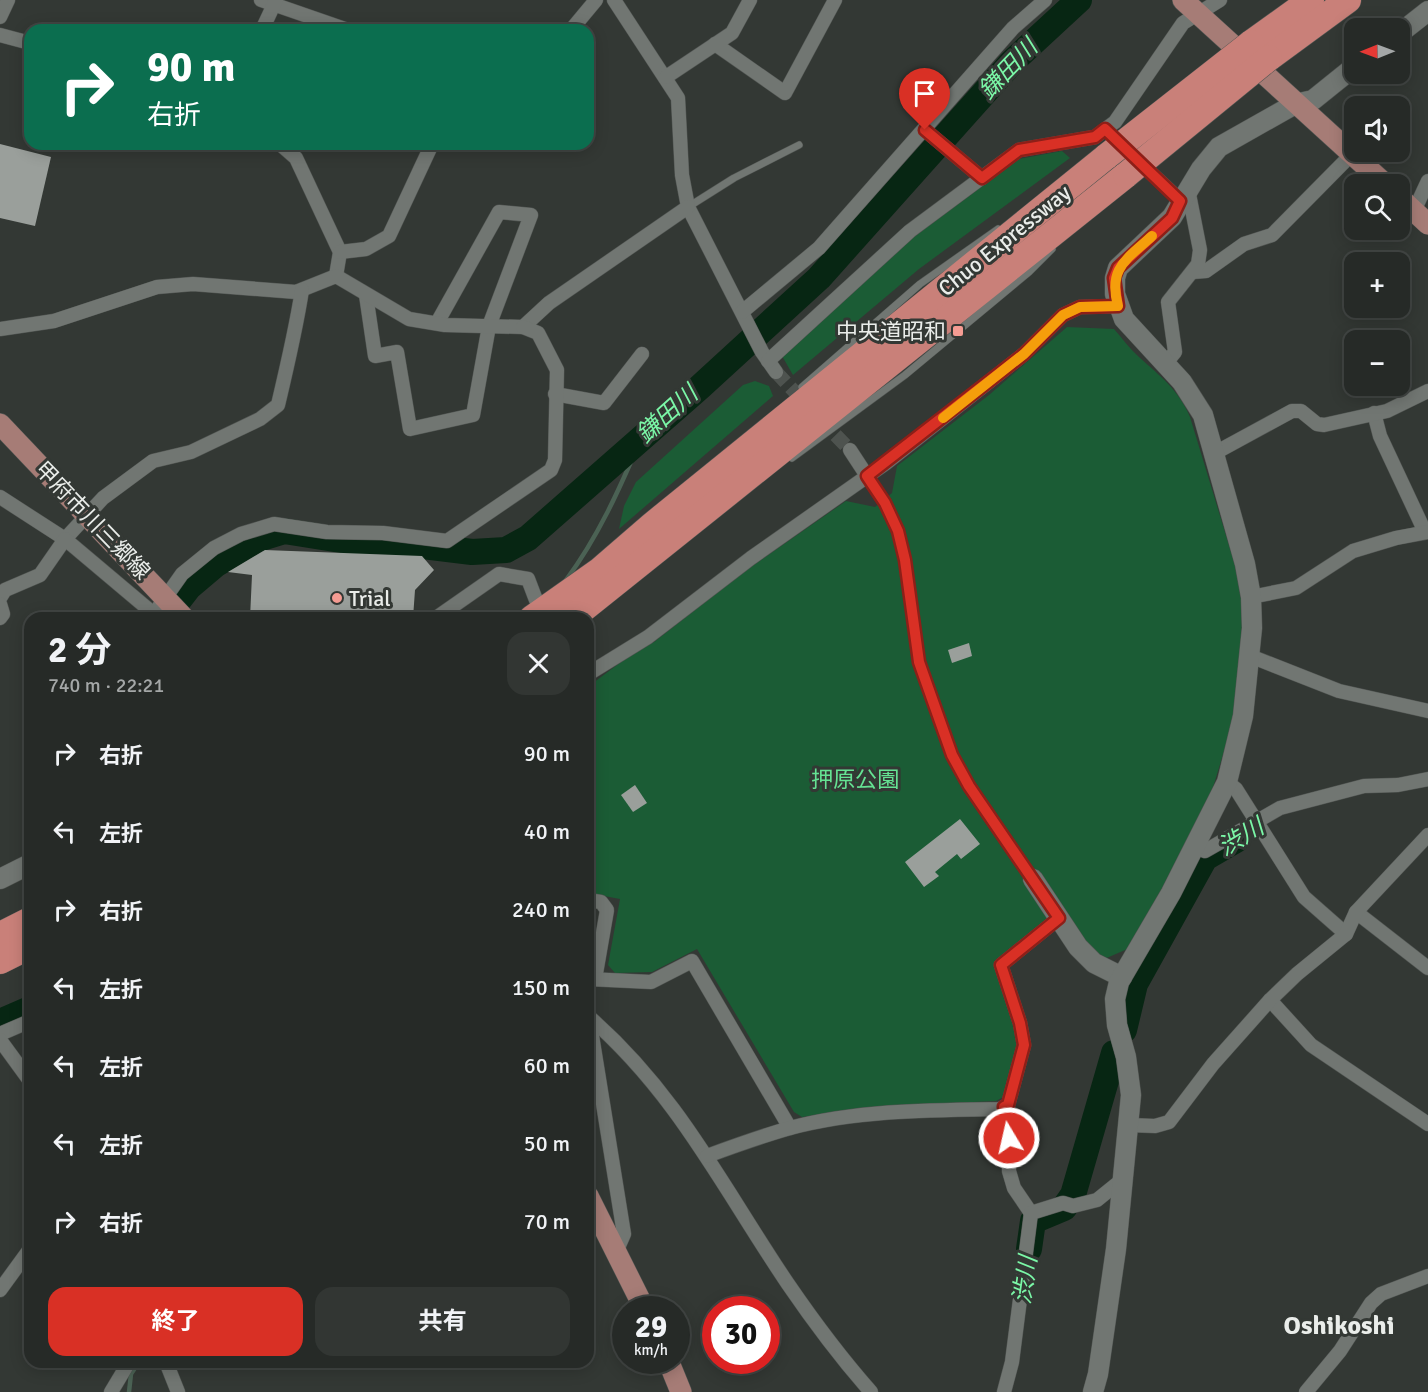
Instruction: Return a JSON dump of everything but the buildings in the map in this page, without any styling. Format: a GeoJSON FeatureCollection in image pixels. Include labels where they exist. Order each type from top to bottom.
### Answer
{"type":"FeatureCollection","features":[{"type":"Feature","properties":{"kind":"highway","name":"Chuo Expressway"},"geometry":{"type":"LineString","coordinates":[[536,610],[609,562],[659,533],[1126,174],[1311,0]]}},
{"type":"Feature","properties":{"kind":"highway","name":"Chuo Expressway"},"geometry":{"type":"LineString","coordinates":[[580,612],[610,588],[659,533],[1107,156],[1260,50],[1348,0]]}},
{"type":"Feature","properties":{"kind":"highway"},"geometry":{"type":"LineString","coordinates":[[0,934],[24,923]]}},
{"type":"Feature","properties":{"kind":"highway"},"geometry":{"type":"LineString","coordinates":[[0,960],[24,949]]}},
{"type":"Feature","properties":{"kind":"main road"},"geometry":{"type":"LineString","coordinates":[[1190,7],[1344,147]]}},
{"type":"Feature","properties":{"kind":"main road"},"geometry":{"type":"LineString","coordinates":[[1361,162],[1374,174]]}},
{"type":"Feature","properties":{"kind":"main road","name":"甲府市川三郷線"},"geometry":{"type":"LineString","coordinates":[[0,424],[179,612]]}},
{"type":"Feature","properties":{"kind":"main road"},"geometry":{"type":"LineString","coordinates":[[594,1207],[638,1296]]}},
{"type":"Feature","properties":{"kind":"main road"},"geometry":{"type":"LineString","coordinates":[[674,1374],[681,1392]]}},
{"type":"Feature","properties":{"kind":"street"},"geometry":{"type":"LineString","coordinates":[[0,17],[8,0]]}},
{"type":"Feature","properties":{"kind":"street"},"geometry":{"type":"LineString","coordinates":[[576,24],[596,0]]}},
{"type":"Feature","properties":{"kind":"street"},"geometry":{"type":"LineString","coordinates":[[614,0],[678,98],[682,175],[688,207],[769,362],[901,239],[1019,150],[1095,137],[1115,122],[1183,23],[1190,7],[1220,0]]}},
{"type":"Feature","properties":{"kind":"street"},"geometry":{"type":"LineString","coordinates":[[666,77],[732,33],[750,0]]}},
{"type":"Feature","properties":{"kind":"street"},"geometry":{"type":"LineString","coordinates":[[715,44],[785,93],[835,0]]}},
{"type":"Feature","properties":{"kind":"street"},"geometry":{"type":"LineString","coordinates":[[744,316],[819,248],[1013,28],[1045,0]]}},
{"type":"Feature","properties":{"kind":"street"},"geometry":{"type":"LineString","coordinates":[[264,24],[270,2],[331,24]]}},
{"type":"Feature","properties":{"kind":"street"},"geometry":{"type":"LineString","coordinates":[[1410,25],[1428,11]]}},
{"type":"Feature","properties":{"kind":"street"},"geometry":{"type":"LineString","coordinates":[[0,36],[24,42]]}},
{"type":"Feature","properties":{"kind":"street"},"geometry":{"type":"LineString","coordinates":[[1093,1392],[1105,1326],[1131,1095],[1126,1057],[1117,1025],[1115,999],[1122,977],[1196,847],[1227,782],[1243,716],[1250,656],[1251,597],[1236,526],[1203,416],[1196,400],[1134,333],[1118,306],[1114,278],[1118,268],[1172,218],[1184,195],[1219,147],[1295,104],[1313,100],[1344,75]]}},
{"type":"Feature","properties":{"kind":"street"},"geometry":{"type":"LineString","coordinates":[[1105,129],[1184,195],[1200,250],[1198,264],[1168,302],[1175,352],[1165,364]]}},
{"type":"Feature","properties":{"kind":"street"},"geometry":{"type":"LineString","coordinates":[[925,130],[982,178]]}},
{"type":"Feature","properties":{"kind":"street"},"geometry":{"type":"LineString","coordinates":[[287,150],[296,158],[340,252],[336,276]]}},
{"type":"Feature","properties":{"kind":"street"},"geometry":{"type":"LineString","coordinates":[[340,252],[366,249],[389,236],[429,150]]}},
{"type":"Feature","properties":{"kind":"street"},"geometry":{"type":"LineString","coordinates":[[1193,272],[1206,271],[1245,244],[1272,235],[1344,162]]}},
{"type":"Feature","properties":{"kind":"street"},"geometry":{"type":"LineString","coordinates":[[1414,211],[1428,181]]}},
{"type":"Feature","properties":{"kind":"street"},"geometry":{"type":"LineString","coordinates":[[523,327],[549,303],[688,207]]}},
{"type":"Feature","properties":{"kind":"street"},"geometry":{"type":"LineString","coordinates":[[366,294],[375,356],[396,352],[410,429],[473,415],[489,326],[531,215],[499,212],[437,323]]}},
{"type":"Feature","properties":{"kind":"street"},"geometry":{"type":"LineString","coordinates":[[0,329],[54,321],[157,287],[193,284],[296,292],[336,276]]}},
{"type":"Feature","properties":{"kind":"street"},"geometry":{"type":"LineString","coordinates":[[155,612],[182,574],[214,548],[242,534],[274,524],[327,532],[383,533],[447,541],[551,470],[555,460],[557,370],[551,354],[538,333],[523,327],[437,323],[410,319],[336,276]]}},
{"type":"Feature","properties":{"kind":"street"},"geometry":{"type":"LineString","coordinates":[[0,598],[5,590],[40,575],[65,538],[87,513],[153,461],[190,452],[260,419],[278,405],[286,361],[294,343],[302,290]]}},
{"type":"Feature","properties":{"kind":"street"},"geometry":{"type":"LineString","coordinates":[[594,670],[648,637],[751,558],[867,476],[1024,354],[1063,315],[1080,307],[1118,306]]}},
{"type":"Feature","properties":{"kind":"street"},"geometry":{"type":"LineString","coordinates":[[555,394],[604,403],[642,354]]}},
{"type":"Feature","properties":{"kind":"street"},"geometry":{"type":"LineString","coordinates":[[1213,454],[1292,411],[1301,411],[1317,424],[1324,425],[1387,411],[1428,391]]}},
{"type":"Feature","properties":{"kind":"street"},"geometry":{"type":"LineString","coordinates":[[1251,597],[1296,588],[1353,551],[1426,532],[1380,436],[1374,413]]}},
{"type":"Feature","properties":{"kind":"street"},"geometry":{"type":"LineString","coordinates":[[850,450],[867,476]]}},
{"type":"Feature","properties":{"kind":"street"},"geometry":{"type":"LineString","coordinates":[[0,497],[65,538],[148,612]]}},
{"type":"Feature","properties":{"kind":"street"},"geometry":{"type":"LineString","coordinates":[[445,612],[499,574],[528,579],[536,610]]}},
{"type":"Feature","properties":{"kind":"street"},"geometry":{"type":"LineString","coordinates":[[0,604],[3,614],[0,618]]}},
{"type":"Feature","properties":{"kind":"street"},"geometry":{"type":"LineString","coordinates":[[1250,656],[1339,691],[1428,711]]}},
{"type":"Feature","properties":{"kind":"street"},"geometry":{"type":"LineString","coordinates":[[1196,847],[1205,851],[1258,826],[1280,808],[1364,786],[1398,785],[1428,779]]}},
{"type":"Feature","properties":{"kind":"street"},"geometry":{"type":"LineString","coordinates":[[1227,782],[1236,789],[1304,897],[1346,934]]}},
{"type":"Feature","properties":{"kind":"street"},"geometry":{"type":"LineString","coordinates":[[1129,1125],[1155,1126],[1169,1122],[1213,1064],[1270,1000],[1297,974],[1346,934],[1356,912],[1428,835]]}},
{"type":"Feature","properties":{"kind":"street"},"geometry":{"type":"LineString","coordinates":[[0,879],[24,867]]}},
{"type":"Feature","properties":{"kind":"street"},"geometry":{"type":"LineString","coordinates":[[1033,879],[1078,948],[1094,963],[1122,977]]}},
{"type":"Feature","properties":{"kind":"street"},"geometry":{"type":"LineString","coordinates":[[594,901],[601,902],[607,910],[594,970]]}},
{"type":"Feature","properties":{"kind":"street"},"geometry":{"type":"LineString","coordinates":[[1356,912],[1428,968]]}},
{"type":"Feature","properties":{"kind":"street"},"geometry":{"type":"LineString","coordinates":[[707,1155],[790,1128],[842,1119],[926,1110],[1008,1105],[1024,1045],[1020,1023],[1001,965],[1059,918]]}},
{"type":"Feature","properties":{"kind":"street"},"geometry":{"type":"LineString","coordinates":[[594,979],[651,982],[692,961],[790,1128]]}},
{"type":"Feature","properties":{"kind":"street"},"geometry":{"type":"LineString","coordinates":[[1270,1000],[1311,1045],[1428,1124]]}},
{"type":"Feature","properties":{"kind":"street"},"geometry":{"type":"LineString","coordinates":[[594,1021],[616,1040],[677,1111],[788,1284],[837,1352],[871,1392]]}},
{"type":"Feature","properties":{"kind":"street"},"geometry":{"type":"LineString","coordinates":[[0,1034],[24,1024]]}},
{"type":"Feature","properties":{"kind":"street"},"geometry":{"type":"LineString","coordinates":[[0,1040],[24,1073]]}},
{"type":"Feature","properties":{"kind":"street"},"geometry":{"type":"LineString","coordinates":[[594,1052],[624,1234],[617,1250]]}},
{"type":"Feature","properties":{"kind":"street"},"geometry":{"type":"LineString","coordinates":[[1004,1107],[1009,1138],[1008,1171],[1014,1188],[1031,1213],[1012,1362],[1004,1392]]}},
{"type":"Feature","properties":{"kind":"street"},"geometry":{"type":"LineString","coordinates":[[1031,1213],[1097,1200],[1123,1179]]}},
{"type":"Feature","properties":{"kind":"street"},"geometry":{"type":"LineString","coordinates":[[0,1290],[24,1257]]}},
{"type":"Feature","properties":{"kind":"street"},"geometry":{"type":"LineString","coordinates":[[1306,1392],[1340,1351],[1371,1303],[1380,1294],[1428,1276]]}},
{"type":"Feature","properties":{"kind":"street"},"geometry":{"type":"LineString","coordinates":[[111,1392],[125,1368]]}},
{"type":"Feature","properties":{"kind":"street"},"geometry":{"type":"LineString","coordinates":[[168,1368],[178,1392]]}},
{"type":"Feature","properties":{"kind":"lane"},"geometry":{"type":"LineString","coordinates":[[688,207],[734,178],[799,145]]}},
{"type":"Feature","properties":{"kind":"lane"},"geometry":{"type":"LineString","coordinates":[[1022,213],[1107,156]]}},
{"type":"Feature","properties":{"kind":"lane"},"geometry":{"type":"LineString","coordinates":[[1070,232],[1126,174]]}},
{"type":"Feature","properties":{"kind":"lane"},"geometry":{"type":"LineString","coordinates":[[796,393],[920,285],[1003,225]]}},
{"type":"Feature","properties":{"kind":"lane"},"geometry":{"type":"LineString","coordinates":[[789,460],[905,375],[1029,272],[1062,240]]}},
{"type":"Feature","properties":{"kind":"lane"},"geometry":{"type":"LineString","coordinates":[[659,533],[762,424]]}},
{"type":"Feature","properties":{"kind":"lane"},"geometry":{"type":"LineString","coordinates":[[867,476],[885,503],[898,531],[905,560],[919,662],[952,755],[969,786],[1033,879]]}},
{"type":"Feature","properties":{"kind":"lane"},"geometry":{"type":"LineString","coordinates":[[659,533],[761,479]]}},
{"type":"Feature","properties":{"kind":"green space"},"geometry":{"type":"Polygon","coordinates":[[[1062,151],[1070,158],[919,269],[793,375],[782,356],[881,261],[1019,159],[1062,151]]]}},
{"type":"Feature","properties":{"kind":"green space","name":"押原公園"},"geometry":{"type":"Polygon","coordinates":[[[1067,327],[1114,329],[1136,354],[1175,391],[1190,417],[1235,565],[1243,610],[1238,694],[1232,725],[1211,794],[1132,947],[1102,960],[1086,951],[1061,908],[996,962],[1021,1047],[1005,1096],[996,1101],[906,1105],[802,1117],[794,1112],[697,949],[652,972],[615,973],[608,965],[620,899],[594,894],[594,682],[633,653],[654,642],[745,571],[846,501],[875,507],[892,493],[897,466],[989,395],[1067,327]]]}},
{"type":"Feature","properties":{"kind":"green space"},"geometry":{"type":"Polygon","coordinates":[[[755,381],[769,386],[773,396],[619,529],[624,506],[636,482],[743,385],[755,381]]]}},
{"type":"Feature","properties":{"kind":"waterway","name":"鎌田川"},"geometry":{"type":"LineString","coordinates":[[170,612],[189,587],[215,565],[258,539],[284,531],[347,541],[390,542],[472,552],[506,550],[528,538],[700,387],[819,278],[1012,62],[1079,0]]}},
{"type":"Feature","properties":{"kind":"waterway"},"geometry":{"type":"LineString","coordinates":[[566,580],[598,530],[640,441]]}},
{"type":"Feature","properties":{"kind":"waterway","name":"渋川"},"geometry":{"type":"LineString","coordinates":[[1124,1030],[1135,984],[1205,858],[1236,840]]}},
{"type":"Feature","properties":{"kind":"waterway","name":"鎌田川"},"geometry":{"type":"LineString","coordinates":[[0,1022],[24,1012]]}},
{"type":"Feature","properties":{"kind":"waterway","name":"渋川"},"geometry":{"type":"LineString","coordinates":[[1029,1249],[1033,1221],[1064,1208],[1073,1195],[1114,1053]]}},
{"type":"Feature","properties":{"kind":"waterway"},"geometry":{"type":"LineString","coordinates":[[129,1392],[131,1374],[135,1368]]}},
{"type":"Feature","properties":{"kind":"tunnel"},"geometry":{"type":"LineString","coordinates":[[776,372],[808,406]]}},
{"type":"Feature","properties":{"kind":"tunnel"},"geometry":{"type":"LineString","coordinates":[[821,420],[850,450]]}},
{"type":"Feature","properties":{"kind":"slow traffic"},"geometry":{"type":"LineString","coordinates":[[943,418],[1024,354],[1063,315],[1080,307],[1118,306],[1114,278],[1118,268],[1152,236]]}},
{"type":"Feature","properties":{"kind":"place","name":"中央道昭和"},"geometry":{"type":"Point","coordinates":[958,331]}},
{"type":"Feature","properties":{"kind":"place","name":"Trial"},"geometry":{"type":"Point","coordinates":[337,598]}},
{"type":"Feature","properties":{"kind":"district","name":"Oshikoshi"},"geometry":{"type":"Point","coordinates":[1339,1325]}},
{"type":"Feature","properties":{"kind":"route"},"geometry":{"type":"LineString","coordinates":[[925,130],[982,178],[1019,150],[1095,137],[1105,129],[1180,201],[1172,218],[1118,268],[1114,278],[1118,306],[1080,307],[1063,315],[1024,354],[867,476],[885,503],[898,531],[905,560],[911,619],[919,662],[952,755],[969,786],[1059,918],[1001,965],[1020,1023],[1024,1045],[1008,1105],[1004,1107],[1009,1138]]}}]}
